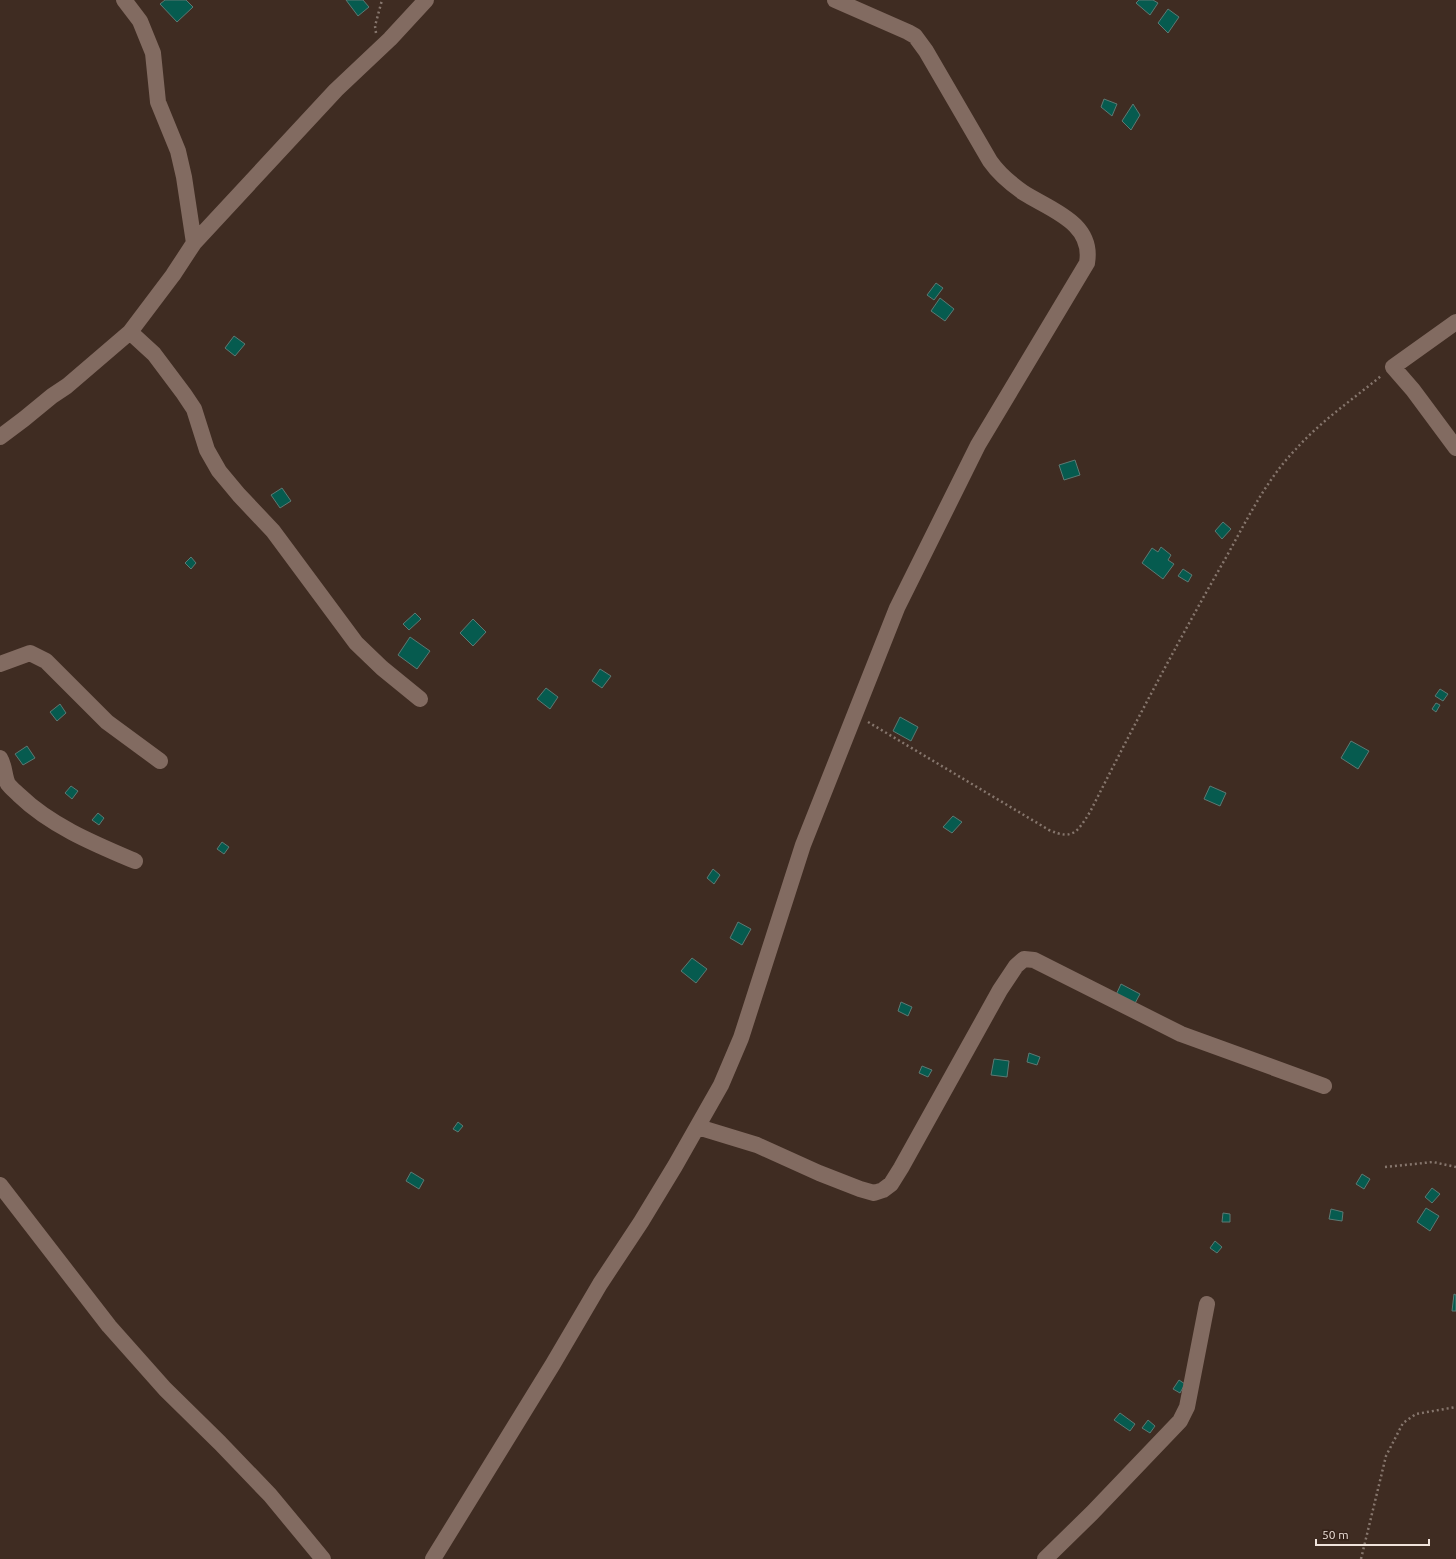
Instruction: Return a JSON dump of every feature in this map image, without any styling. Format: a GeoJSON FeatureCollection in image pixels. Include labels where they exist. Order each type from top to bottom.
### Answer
{"type":"FeatureCollection","features":[{"type":"Feature","properties":{"kind":"street"},"geometry":{"type":"LineString","coordinates":[[124,0],[140,21],[153,53],[158,102],[178,151],[194,243]]}},
{"type":"Feature","properties":{"kind":"street"},"geometry":{"type":"LineString","coordinates":[[0,437],[67,386],[130,332],[173,275],[194,243],[336,90],[377,51],[426,0]]}},
{"type":"Feature","properties":{"kind":"street"},"geometry":{"type":"LineString","coordinates":[[433,1559],[545,1378],[600,1284],[641,1222],[698,1127],[721,1085],[741,1038],[803,845],[897,608],[931,536],[978,445],[1087,263],[1089,253],[1087,243],[1082,232],[1071,221],[1023,192],[998,172],[990,161],[926,51],[915,36],[835,0]]}},
{"type":"Feature","properties":{"kind":"street"},"geometry":{"type":"LineString","coordinates":[[1456,322],[1393,367],[1413,390],[1456,448]]}},
{"type":"Feature","properties":{"kind":"street"},"geometry":{"type":"LineString","coordinates":[[130,332],[154,354],[184,394],[194,410],[207,450],[219,471],[272,531],[356,643],[382,668],[420,699]]}},
{"type":"Feature","properties":{"kind":"street"},"geometry":{"type":"LineString","coordinates":[[0,664],[30,653],[46,661],[107,722],[160,761]]}},
{"type":"Feature","properties":{"kind":"street"},"geometry":{"type":"LineString","coordinates":[[0,758],[3,763],[8,784],[30,806],[50,819],[97,844],[135,861]]}},
{"type":"Feature","properties":{"kind":"street"},"geometry":{"type":"LineString","coordinates":[[698,1127],[758,1145],[786,1159],[860,1189],[874,1193],[883,1190],[891,1184],[902,1168],[1000,990],[1016,966],[1024,959],[1034,960],[1181,1034],[1324,1086]]}},
{"type":"Feature","properties":{"kind":"street"},"geometry":{"type":"LineString","coordinates":[[0,1184],[110,1326],[165,1389],[270,1495],[323,1559]]}},
{"type":"Feature","properties":{"kind":"street"},"geometry":{"type":"LineString","coordinates":[[1045,1559],[1092,1513],[1180,1421],[1187,1407],[1206,1304]]}},
{"type":"Feature","properties":{"kind":"path"},"geometry":{"type":"LineString","coordinates":[[377,51],[375,26],[382,0]]}},
{"type":"Feature","properties":{"kind":"path"},"geometry":{"type":"LineString","coordinates":[[855,714],[1049,830],[1066,836],[1073,834],[1080,827],[1090,812],[1192,617],[1263,491],[1278,470],[1310,434],[1393,367]]}},
{"type":"Feature","properties":{"kind":"path"},"geometry":{"type":"LineString","coordinates":[[1385,1167],[1433,1162],[1456,1167]]}},
{"type":"Feature","properties":{"kind":"path"},"geometry":{"type":"LineString","coordinates":[[1361,1559],[1386,1456],[1403,1423],[1416,1414],[1456,1407]]}},
{"type":"Feature","properties":{"kind":"building"},"geometry":{"type":"Polygon","coordinates":[[[165,0],[186,0],[193,7],[177,22],[160,4],[165,0]]]}},
{"type":"Feature","properties":{"kind":"building"},"geometry":{"type":"Polygon","coordinates":[[[346,0],[363,0],[369,7],[358,16],[346,0]]]}},
{"type":"Feature","properties":{"kind":"building"},"geometry":{"type":"Polygon","coordinates":[[[1139,0],[1153,0],[1158,3],[1150,15],[1136,3],[1139,0]]]}},
{"type":"Feature","properties":{"kind":"building"},"geometry":{"type":"Polygon","coordinates":[[[1168,9],[1179,17],[1168,33],[1158,23],[1168,9]]]}},
{"type":"Feature","properties":{"kind":"building"},"geometry":{"type":"Polygon","coordinates":[[[1104,99],[1117,104],[1112,116],[1101,107],[1104,99]]]}},
{"type":"Feature","properties":{"kind":"building"},"geometry":{"type":"Polygon","coordinates":[[[1133,104],[1140,115],[1131,130],[1122,121],[1133,104]]]}},
{"type":"Feature","properties":{"kind":"building"},"geometry":{"type":"Polygon","coordinates":[[[936,283],[943,288],[934,300],[927,295],[936,283]]]}},
{"type":"Feature","properties":{"kind":"building"},"geometry":{"type":"Polygon","coordinates":[[[940,298],[954,309],[945,321],[931,311],[940,298]]]}},
{"type":"Feature","properties":{"kind":"building"},"geometry":{"type":"Polygon","coordinates":[[[234,336],[245,344],[235,356],[225,348],[234,336]]]}},
{"type":"Feature","properties":{"kind":"building"},"geometry":{"type":"Polygon","coordinates":[[[1075,460],[1080,475],[1064,480],[1059,465],[1075,460]]]}},
{"type":"Feature","properties":{"kind":"building"},"geometry":{"type":"Polygon","coordinates":[[[282,488],[291,501],[280,508],[271,495],[282,488]]]}},
{"type":"Feature","properties":{"kind":"building"},"geometry":{"type":"Polygon","coordinates":[[[1223,522],[1231,529],[1222,539],[1215,531],[1223,522]]]}},
{"type":"Feature","properties":{"kind":"building"},"geometry":{"type":"Polygon","coordinates":[[[1161,547],[1171,555],[1168,560],[1174,564],[1163,579],[1142,563],[1152,548],[1158,552],[1161,547]]]}},
{"type":"Feature","properties":{"kind":"building"},"geometry":{"type":"Polygon","coordinates":[[[191,557],[196,563],[191,569],[185,563],[191,557]]]}},
{"type":"Feature","properties":{"kind":"building"},"geometry":{"type":"Polygon","coordinates":[[[1183,569],[1192,575],[1188,582],[1178,576],[1183,569]]]}},
{"type":"Feature","properties":{"kind":"building"},"geometry":{"type":"Polygon","coordinates":[[[415,613],[421,619],[409,630],[403,624],[415,613]]]}},
{"type":"Feature","properties":{"kind":"building"},"geometry":{"type":"Polygon","coordinates":[[[473,619],[486,632],[473,646],[460,633],[473,619]]]}},
{"type":"Feature","properties":{"kind":"building"},"geometry":{"type":"Polygon","coordinates":[[[410,637],[430,651],[417,669],[398,655],[410,637]]]}},
{"type":"Feature","properties":{"kind":"building"},"geometry":{"type":"Polygon","coordinates":[[[600,669],[611,676],[602,688],[592,681],[600,669]]]}},
{"type":"Feature","properties":{"kind":"building"},"geometry":{"type":"Polygon","coordinates":[[[546,688],[558,697],[550,709],[537,699],[546,688]]]}},
{"type":"Feature","properties":{"kind":"building"},"geometry":{"type":"Polygon","coordinates":[[[1440,689],[1448,694],[1443,701],[1435,696],[1440,689]]]}},
{"type":"Feature","properties":{"kind":"building"},"geometry":{"type":"Polygon","coordinates":[[[1436,703],[1440,705],[1436,712],[1432,709],[1436,703]]]}},
{"type":"Feature","properties":{"kind":"building"},"geometry":{"type":"Polygon","coordinates":[[[60,704],[66,713],[57,721],[50,712],[60,704]]]}},
{"type":"Feature","properties":{"kind":"building"},"geometry":{"type":"Polygon","coordinates":[[[900,717],[918,727],[911,741],[893,731],[900,717]]]}},
{"type":"Feature","properties":{"kind":"building"},"geometry":{"type":"Polygon","coordinates":[[[1351,741],[1369,751],[1358,769],[1341,758],[1351,741]]]}},
{"type":"Feature","properties":{"kind":"building"},"geometry":{"type":"Polygon","coordinates":[[[27,746],[35,758],[23,765],[15,754],[27,746]]]}},
{"type":"Feature","properties":{"kind":"building"},"geometry":{"type":"Polygon","coordinates":[[[71,786],[78,791],[72,799],[65,793],[71,786]]]}},
{"type":"Feature","properties":{"kind":"building"},"geometry":{"type":"Polygon","coordinates":[[[1210,786],[1226,793],[1220,806],[1204,799],[1210,786]]]}},
{"type":"Feature","properties":{"kind":"building"},"geometry":{"type":"Polygon","coordinates":[[[98,813],[104,818],[99,825],[92,820],[98,813]]]}},
{"type":"Feature","properties":{"kind":"building"},"geometry":{"type":"Polygon","coordinates":[[[953,816],[962,822],[952,833],[943,827],[953,816]]]}},
{"type":"Feature","properties":{"kind":"building"},"geometry":{"type":"Polygon","coordinates":[[[222,842],[229,847],[224,854],[217,849],[222,842]]]}},
{"type":"Feature","properties":{"kind":"building"},"geometry":{"type":"Polygon","coordinates":[[[713,869],[720,875],[714,884],[707,878],[713,869]]]}},
{"type":"Feature","properties":{"kind":"building"},"geometry":{"type":"Polygon","coordinates":[[[738,922],[751,929],[742,945],[730,938],[738,922]]]}},
{"type":"Feature","properties":{"kind":"building"},"geometry":{"type":"Polygon","coordinates":[[[692,958],[707,969],[696,983],[681,971],[692,958]]]}},
{"type":"Feature","properties":{"kind":"building"},"geometry":{"type":"Polygon","coordinates":[[[1121,984],[1140,994],[1133,1007],[1115,997],[1121,984]]]}},
{"type":"Feature","properties":{"kind":"building"},"geometry":{"type":"Polygon","coordinates":[[[901,1002],[912,1007],[908,1016],[898,1011],[901,1002]]]}},
{"type":"Feature","properties":{"kind":"building"},"geometry":{"type":"Polygon","coordinates":[[[1029,1053],[1040,1057],[1037,1065],[1027,1062],[1029,1053]]]}},
{"type":"Feature","properties":{"kind":"building"},"geometry":{"type":"Polygon","coordinates":[[[994,1059],[1009,1061],[1007,1077],[991,1075],[994,1059]]]}},
{"type":"Feature","properties":{"kind":"building"},"geometry":{"type":"Polygon","coordinates":[[[922,1066],[932,1070],[928,1077],[919,1073],[922,1066]]]}},
{"type":"Feature","properties":{"kind":"building"},"geometry":{"type":"Polygon","coordinates":[[[458,1122],[463,1126],[458,1132],[453,1129],[458,1122]]]}},
{"type":"Feature","properties":{"kind":"building"},"geometry":{"type":"Polygon","coordinates":[[[411,1172],[424,1180],[419,1189],[406,1181],[411,1172]]]}},
{"type":"Feature","properties":{"kind":"building"},"geometry":{"type":"Polygon","coordinates":[[[1362,1174],[1370,1179],[1364,1189],[1356,1184],[1362,1174]]]}},
{"type":"Feature","properties":{"kind":"building"},"geometry":{"type":"Polygon","coordinates":[[[1432,1188],[1440,1194],[1432,1203],[1425,1197],[1432,1188]]]}},
{"type":"Feature","properties":{"kind":"building"},"geometry":{"type":"Polygon","coordinates":[[[1426,1208],[1439,1216],[1430,1231],[1417,1222],[1426,1208]]]}},
{"type":"Feature","properties":{"kind":"building"},"geometry":{"type":"Polygon","coordinates":[[[1331,1209],[1343,1212],[1342,1221],[1329,1219],[1331,1209]]]}},
{"type":"Feature","properties":{"kind":"building"},"geometry":{"type":"Polygon","coordinates":[[[1223,1213],[1230,1214],[1230,1222],[1222,1222],[1223,1213]]]}},
{"type":"Feature","properties":{"kind":"building"},"geometry":{"type":"Polygon","coordinates":[[[1215,1241],[1222,1247],[1217,1253],[1210,1248],[1215,1241]]]}},
{"type":"Feature","properties":{"kind":"building"},"geometry":{"type":"Polygon","coordinates":[[[1454,1294],[1456,1295],[1456,1311],[1452,1311],[1454,1294]]]}},
{"type":"Feature","properties":{"kind":"building"},"geometry":{"type":"Polygon","coordinates":[[[1179,1380],[1185,1384],[1180,1393],[1173,1389],[1179,1380]]]}},
{"type":"Feature","properties":{"kind":"building"},"geometry":{"type":"Polygon","coordinates":[[[1120,1413],[1135,1424],[1130,1431],[1114,1420],[1120,1413]]]}},
{"type":"Feature","properties":{"kind":"building"},"geometry":{"type":"Polygon","coordinates":[[[1148,1420],[1155,1426],[1150,1433],[1142,1428],[1148,1420]]]}}]}
